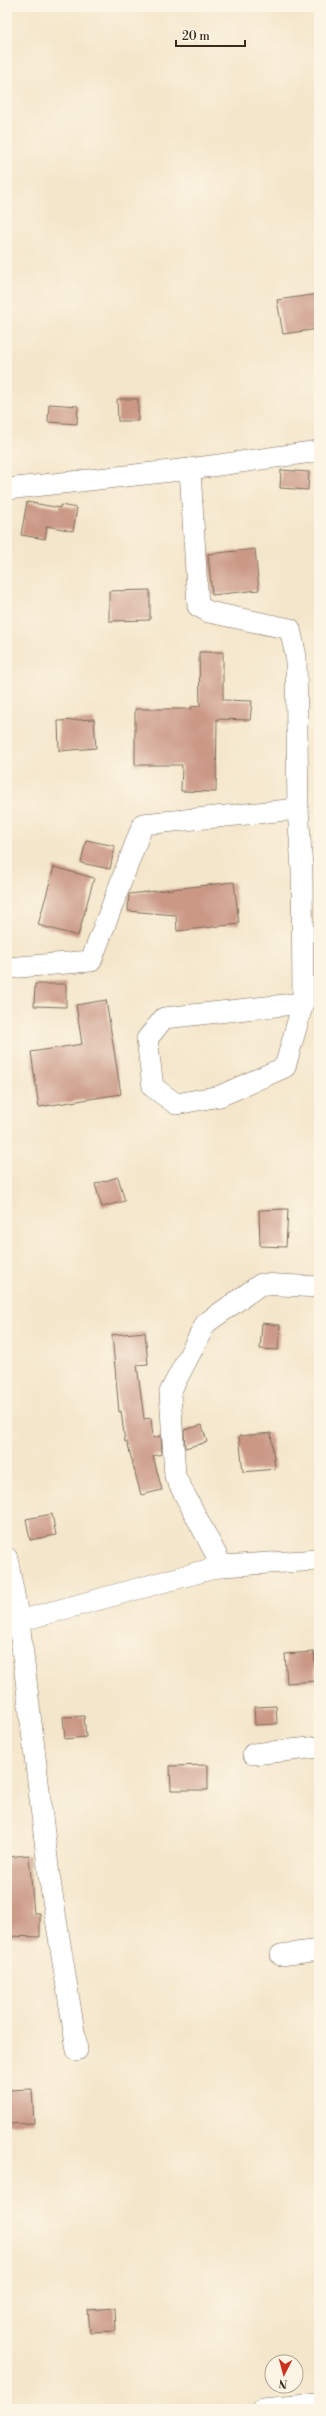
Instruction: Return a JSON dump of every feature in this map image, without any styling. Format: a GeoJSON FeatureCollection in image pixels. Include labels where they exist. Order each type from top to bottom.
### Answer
{"type":"FeatureCollection","features":[{"type":"Feature","properties":{"kind":"street"},"geometry":{"type":"LineString","coordinates":[[7,490],[190,469],[319,451]]}},
{"type":"Feature","properties":{"kind":"street"},"geometry":{"type":"LineString","coordinates":[[190,469],[198,606],[209,612],[290,629],[296,656],[298,809],[302,869],[304,1003],[285,1067],[220,1096],[176,1104],[153,1087],[148,1039],[164,1018],[304,1003]]}},
{"type":"Feature","properties":{"kind":"street"},"geometry":{"type":"LineString","coordinates":[[7,968],[91,961],[143,824],[298,809]]}},
{"type":"Feature","properties":{"kind":"street"},"geometry":{"type":"LineString","coordinates":[[222,1566],[175,1476],[170,1392],[206,1323],[261,1284],[319,1287]]}},
{"type":"Feature","properties":{"kind":"street"},"geometry":{"type":"LineString","coordinates":[[7,1558],[13,1622],[49,1875],[77,2050]]}},
{"type":"Feature","properties":{"kind":"street"},"geometry":{"type":"LineString","coordinates":[[13,1622],[222,1566],[319,1560]]}},
{"type":"Feature","properties":{"kind":"street"},"geometry":{"type":"LineString","coordinates":[[253,1754],[319,1747]]}},
{"type":"Feature","properties":{"kind":"street"},"geometry":{"type":"LineString","coordinates":[[281,1955],[319,1950]]}},
{"type":"Feature","properties":{"kind":"street"},"geometry":{"type":"LineString","coordinates":[[262,2409],[319,2404]]}},
{"type":"Feature","properties":{"kind":"building"},"geometry":{"type":"Polygon","coordinates":[[[319,294],[319,329],[283,334],[277,300],[319,294]]]}},
{"type":"Feature","properties":{"kind":"building"},"geometry":{"type":"Polygon","coordinates":[[[117,399],[138,399],[138,421],[118,421],[117,399]]]}},
{"type":"Feature","properties":{"kind":"building"},"geometry":{"type":"Polygon","coordinates":[[[49,404],[78,406],[77,424],[48,422],[49,404]]]}},
{"type":"Feature","properties":{"kind":"building"},"geometry":{"type":"Polygon","coordinates":[[[281,470],[309,472],[308,490],[280,488],[281,470]]]}},
{"type":"Feature","properties":{"kind":"building"},"geometry":{"type":"Polygon","coordinates":[[[27,502],[60,508],[60,505],[77,508],[73,531],[47,526],[45,539],[21,535],[27,502]]]}},
{"type":"Feature","properties":{"kind":"building"},"geometry":{"type":"Polygon","coordinates":[[[255,549],[259,590],[212,595],[208,554],[255,549]]]}},
{"type":"Feature","properties":{"kind":"building"},"geometry":{"type":"Polygon","coordinates":[[[150,590],[150,620],[109,621],[109,591],[150,590]]]}},
{"type":"Feature","properties":{"kind":"building"},"geometry":{"type":"Polygon","coordinates":[[[199,652],[223,652],[223,700],[252,701],[250,720],[217,719],[216,792],[181,791],[182,765],[135,765],[135,709],[191,709],[191,707],[200,706],[199,652]]]}},
{"type":"Feature","properties":{"kind":"building"},"geometry":{"type":"Polygon","coordinates":[[[94,719],[96,748],[59,751],[58,721],[94,719]]]}},
{"type":"Feature","properties":{"kind":"building"},"geometry":{"type":"Polygon","coordinates":[[[86,840],[115,846],[110,869],[81,863],[86,840]]]}},
{"type":"Feature","properties":{"kind":"building"},"geometry":{"type":"Polygon","coordinates":[[[54,867],[94,878],[78,936],[38,925],[54,867]]]}},
{"type":"Feature","properties":{"kind":"building"},"geometry":{"type":"Polygon","coordinates":[[[234,882],[239,924],[177,931],[176,915],[128,911],[129,894],[234,882]]]}},
{"type":"Feature","properties":{"kind":"building"},"geometry":{"type":"Polygon","coordinates":[[[35,984],[66,984],[66,1007],[34,1006],[35,984]]]}},
{"type":"Feature","properties":{"kind":"building"},"geometry":{"type":"Polygon","coordinates":[[[106,1000],[121,1094],[39,1107],[31,1052],[82,1044],[76,1005],[106,1000]]]}},
{"type":"Feature","properties":{"kind":"building"},"geometry":{"type":"Polygon","coordinates":[[[118,1177],[125,1201],[102,1207],[95,1184],[118,1177]]]}},
{"type":"Feature","properties":{"kind":"building"},"geometry":{"type":"Polygon","coordinates":[[[288,1209],[286,1247],[260,1246],[259,1210],[288,1209]]]}},
{"type":"Feature","properties":{"kind":"building"},"geometry":{"type":"Polygon","coordinates":[[[262,1323],[280,1325],[278,1350],[260,1349],[262,1323]]]}},
{"type":"Feature","properties":{"kind":"building"},"geometry":{"type":"Polygon","coordinates":[[[145,1332],[148,1364],[137,1365],[144,1419],[151,1418],[153,1438],[161,1436],[162,1454],[153,1456],[162,1490],[141,1495],[127,1442],[125,1442],[121,1411],[119,1412],[112,1335],[145,1332]]]}},
{"type":"Feature","properties":{"kind":"building"},"geometry":{"type":"Polygon","coordinates":[[[202,1425],[207,1442],[185,1448],[184,1430],[202,1425]]]}},
{"type":"Feature","properties":{"kind":"building"},"geometry":{"type":"Polygon","coordinates":[[[271,1433],[275,1469],[243,1472],[239,1436],[271,1433]]]}},
{"type":"Feature","properties":{"kind":"building"},"geometry":{"type":"Polygon","coordinates":[[[52,1514],[56,1535],[30,1540],[26,1519],[52,1514]]]}},
{"type":"Feature","properties":{"kind":"building"},"geometry":{"type":"Polygon","coordinates":[[[314,1652],[316,1681],[287,1683],[285,1654],[314,1652]]]}},
{"type":"Feature","properties":{"kind":"building"},"geometry":{"type":"Polygon","coordinates":[[[276,1706],[277,1724],[255,1725],[254,1707],[276,1706]]]}},
{"type":"Feature","properties":{"kind":"building"},"geometry":{"type":"Polygon","coordinates":[[[84,1716],[86,1737],[65,1739],[63,1717],[84,1716]]]}},
{"type":"Feature","properties":{"kind":"building"},"geometry":{"type":"Polygon","coordinates":[[[208,1765],[208,1790],[171,1790],[170,1766],[208,1765]]]}},
{"type":"Feature","properties":{"kind":"building"},"geometry":{"type":"Polygon","coordinates":[[[29,1855],[34,1913],[40,1913],[40,1937],[7,1936],[7,1857],[29,1855]]]}},
{"type":"Feature","properties":{"kind":"building"},"geometry":{"type":"Polygon","coordinates":[[[32,2089],[34,2123],[7,2124],[7,2090],[32,2089]]]}},
{"type":"Feature","properties":{"kind":"building"},"geometry":{"type":"Polygon","coordinates":[[[115,2308],[116,2331],[90,2332],[88,2310],[115,2308]]]}}]}
